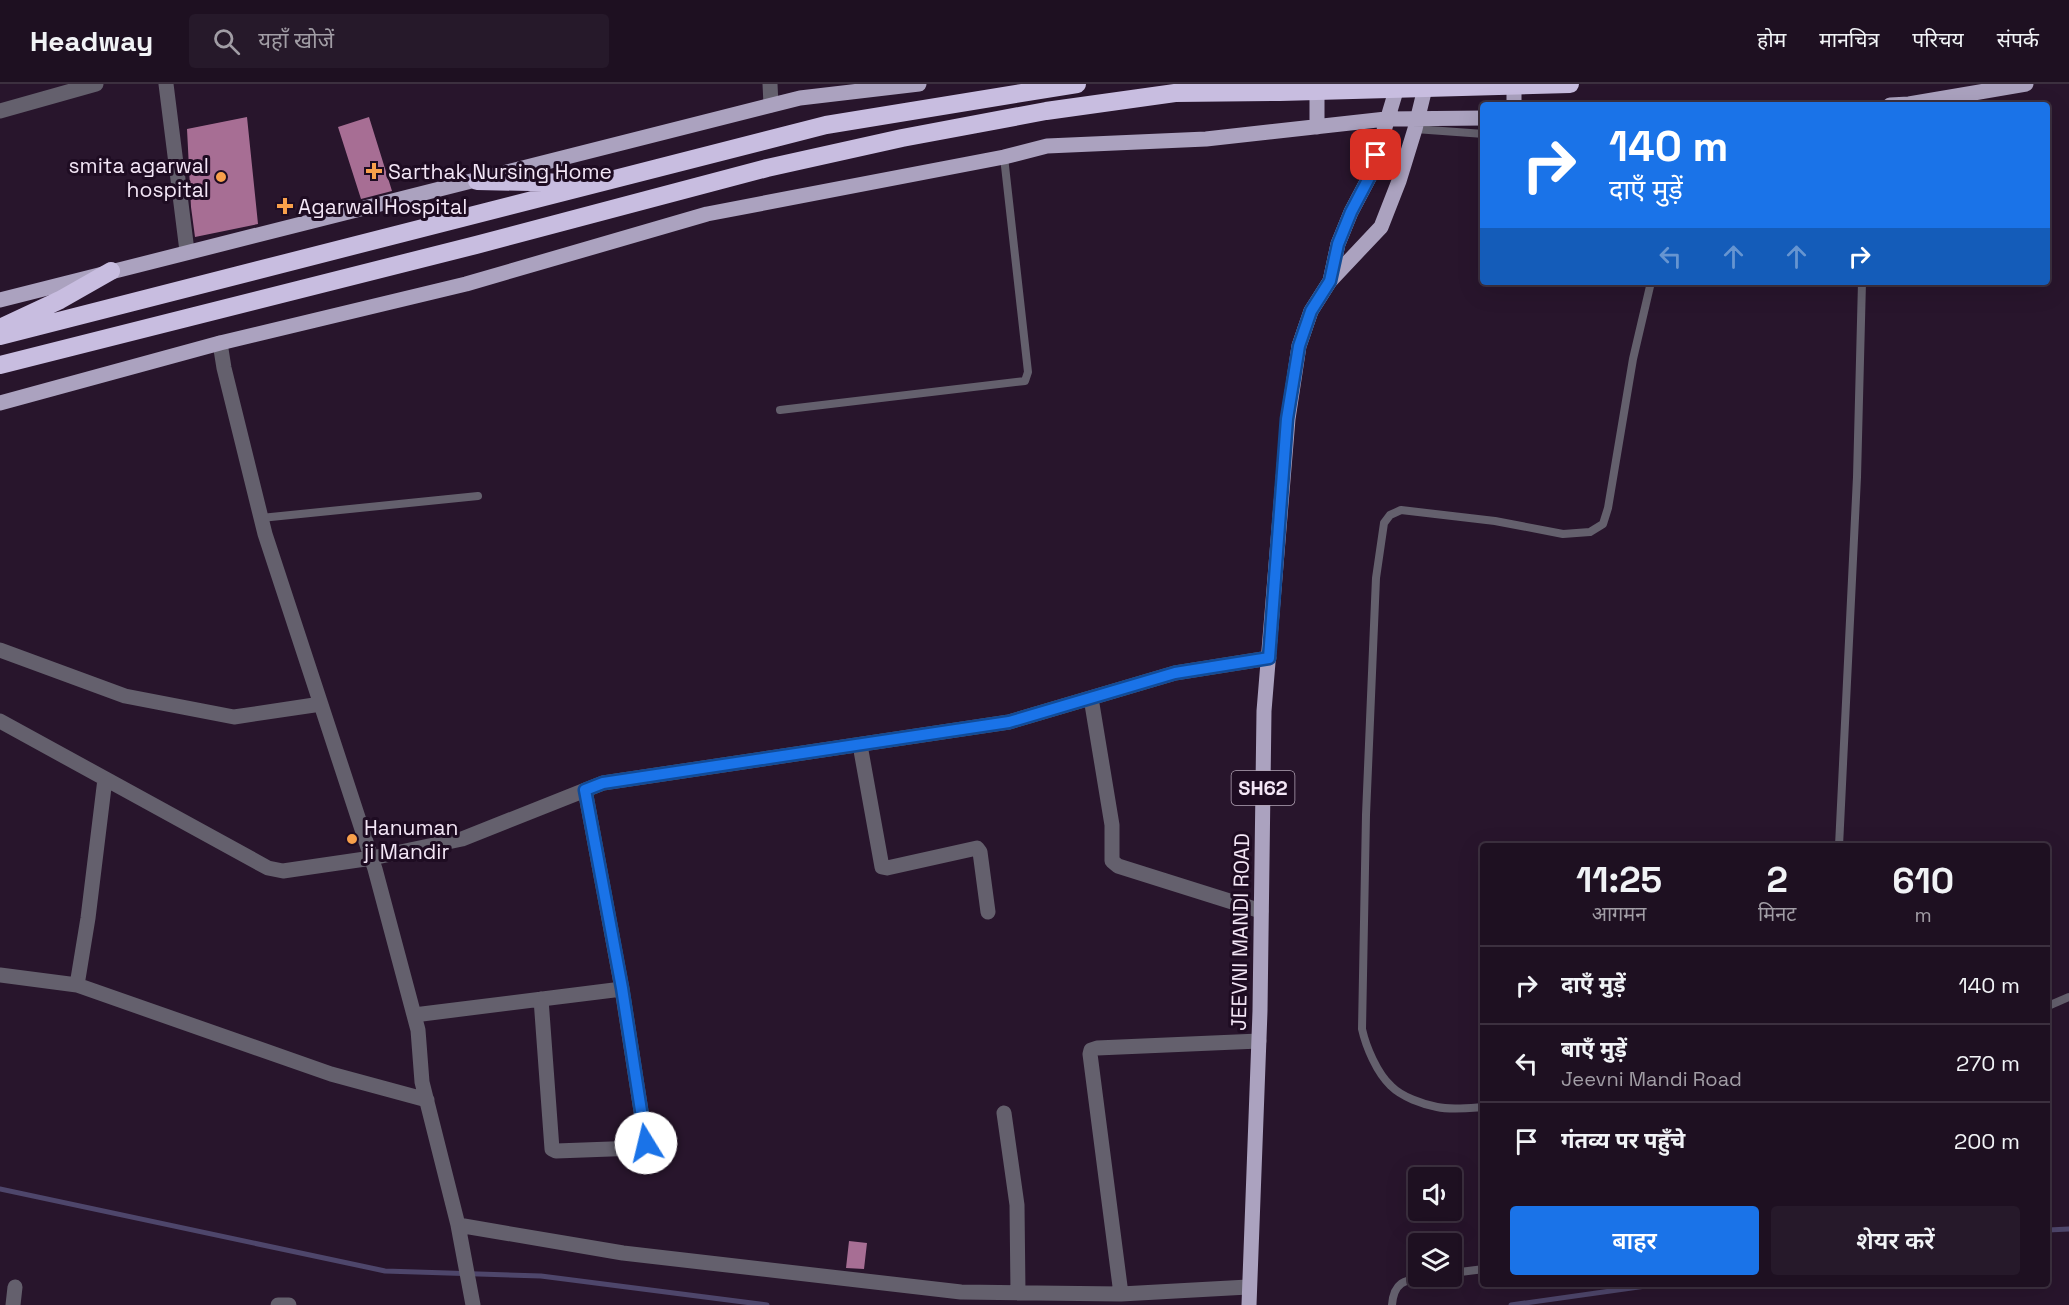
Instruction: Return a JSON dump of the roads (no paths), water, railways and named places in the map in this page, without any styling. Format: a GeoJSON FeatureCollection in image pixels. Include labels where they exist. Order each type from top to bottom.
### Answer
{"type":"FeatureCollection","features":[{"type":"Feature","properties":{"kind":"highway"},"geometry":{"type":"LineString","coordinates":[[0,336],[826,125],[1077,84]]}},
{"type":"Feature","properties":{"kind":"highway"},"geometry":{"type":"LineString","coordinates":[[0,364],[476,245],[767,168],[902,138],[1046,111],[1175,93],[1570,84]]}},
{"type":"Feature","properties":{"kind":"highway"},"geometry":{"type":"LineString","coordinates":[[477,180],[601,183]]}},
{"type":"Feature","properties":{"kind":"highway"},"geometry":{"type":"LineString","coordinates":[[0,328],[60,300],[111,271]]}},
{"type":"Feature","properties":{"kind":"main road"},"geometry":{"type":"LineString","coordinates":[[0,300],[771,105],[824,89],[919,84]]}},
{"type":"Feature","properties":{"kind":"main road"},"geometry":{"type":"LineString","coordinates":[[1317,84],[1317,127]]}},
{"type":"Feature","properties":{"kind":"main road","name":"JEEVNI MANDI ROAD"},"geometry":{"type":"LineString","coordinates":[[1330,281],[1338,244],[1351,212],[1371,174],[1398,84]]}},
{"type":"Feature","properties":{"kind":"main road","name":"JEEVNI MANDI ROAD"},"geometry":{"type":"LineString","coordinates":[[1249,1305],[1258,1041],[1264,711],[1287,419],[1299,346],[1311,311],[1330,281],[1380,227],[1399,181],[1426,84]]}},
{"type":"Feature","properties":{"kind":"main road"},"geometry":{"type":"LineString","coordinates":[[1514,84],[1514,102]]}},
{"type":"Feature","properties":{"kind":"main road"},"geometry":{"type":"LineString","coordinates":[[1921,102],[2026,84]]}},
{"type":"Feature","properties":{"kind":"main road"},"geometry":{"type":"LineString","coordinates":[[0,403],[220,344],[466,284],[707,214],[1004,157],[1047,146],[1206,139],[1386,119],[1416,124],[1480,118]]}},
{"type":"Feature","properties":{"kind":"street"},"geometry":{"type":"LineString","coordinates":[[0,111],[96,84]]}},
{"type":"Feature","properties":{"kind":"street"},"geometry":{"type":"LineString","coordinates":[[166,84],[187,251]]}},
{"type":"Feature","properties":{"kind":"street"},"geometry":{"type":"LineString","coordinates":[[770,84],[771,105]]}},
{"type":"Feature","properties":{"kind":"street"},"geometry":{"type":"LineString","coordinates":[[220,344],[265,534],[372,858],[418,1030],[422,1082],[458,1225],[473,1305]]}},
{"type":"Feature","properties":{"kind":"street"},"geometry":{"type":"LineString","coordinates":[[0,650],[125,696],[224,716],[234,717],[321,704]]}},
{"type":"Feature","properties":{"kind":"street"},"geometry":{"type":"LineString","coordinates":[[0,721],[276,870],[372,858],[462,839],[603,783],[1009,722],[1175,673],[1269,658]]}},
{"type":"Feature","properties":{"kind":"street"},"geometry":{"type":"LineString","coordinates":[[1091,698],[1112,825],[1112,861],[1118,866],[1171,884],[1261,910]]}},
{"type":"Feature","properties":{"kind":"street"},"geometry":{"type":"LineString","coordinates":[[860,745],[882,867],[887,868],[977,848],[980,852],[988,912]]}},
{"type":"Feature","properties":{"kind":"street"},"geometry":{"type":"LineString","coordinates":[[76,985],[88,918],[105,779]]}},
{"type":"Feature","properties":{"kind":"street"},"geometry":{"type":"LineString","coordinates":[[541,999],[552,1149],[556,1151],[638,1148],[646,1143],[622,988],[585,790]]}},
{"type":"Feature","properties":{"kind":"street"},"geometry":{"type":"LineString","coordinates":[[0,975],[76,985],[331,1074],[427,1100]]}},
{"type":"Feature","properties":{"kind":"street"},"geometry":{"type":"LineString","coordinates":[[414,1015],[622,988]]}},
{"type":"Feature","properties":{"kind":"street"},"geometry":{"type":"LineString","coordinates":[[1121,1294],[1091,1050],[1258,1041]]}},
{"type":"Feature","properties":{"kind":"street"},"geometry":{"type":"LineString","coordinates":[[1004,1113],[1017,1205],[1018,1293]]}},
{"type":"Feature","properties":{"kind":"street"},"geometry":{"type":"LineString","coordinates":[[458,1225],[623,1253],[961,1292],[1121,1294],[1248,1287]]}},
{"type":"Feature","properties":{"kind":"street"},"geometry":{"type":"LineString","coordinates":[[13,1305],[15,1287]]}},
{"type":"Feature","properties":{"kind":"street"},"geometry":{"type":"LineString","coordinates":[[278,1305],[289,1305]]}},
{"type":"Feature","properties":{"kind":"lane"},"geometry":{"type":"LineString","coordinates":[[1416,124],[1480,133]]}},
{"type":"Feature","properties":{"kind":"lane"},"geometry":{"type":"LineString","coordinates":[[780,410],[1024,381],[1028,377],[1004,157]]}},
{"type":"Feature","properties":{"kind":"lane"},"geometry":{"type":"LineString","coordinates":[[1480,1107],[1439,1108],[1414,1100],[1391,1087],[1371,1058],[1362,1029],[1366,814],[1376,578],[1384,523],[1390,515],[1401,510],[1495,521],[1563,534],[1590,532],[1603,524],[1608,508],[1633,359],[1650,285]]}},
{"type":"Feature","properties":{"kind":"lane"},"geometry":{"type":"LineString","coordinates":[[1839,843],[1857,477],[1862,285]]}},
{"type":"Feature","properties":{"kind":"lane"},"geometry":{"type":"LineString","coordinates":[[261,518],[478,495]]}},
{"type":"Feature","properties":{"kind":"lane"},"geometry":{"type":"LineString","coordinates":[[2050,1005],[2069,997]]}},
{"type":"Feature","properties":{"kind":"lane"},"geometry":{"type":"LineString","coordinates":[[1462,1272],[1480,1270]]}},
{"type":"Feature","properties":{"kind":"lane"},"geometry":{"type":"LineString","coordinates":[[1392,1305],[1397,1285],[1408,1280]]}},
{"type":"Feature","properties":{"kind":"waterway"},"geometry":{"type":"LineString","coordinates":[[0,1189],[385,1271],[541,1276],[767,1305]]}},
{"type":"Feature","properties":{"kind":"waterway"},"geometry":{"type":"LineString","coordinates":[[2050,1230],[2069,1229]]}},
{"type":"Feature","properties":{"kind":"waterway"},"geometry":{"type":"LineString","coordinates":[[1511,1305],[1639,1287]]}},
{"type":"Feature","properties":{"kind":"place","name":"Sarthak Nursing Home"},"geometry":{"type":"Point","coordinates":[374,171]}},
{"type":"Feature","properties":{"kind":"place","name":"smita agarwal hospital"},"geometry":{"type":"Point","coordinates":[221,177]}},
{"type":"Feature","properties":{"kind":"place","name":"Agarwal Hospital"},"geometry":{"type":"Point","coordinates":[285,206]}},
{"type":"Feature","properties":{"kind":"place","name":"Hanuman ji Mandir"},"geometry":{"type":"Point","coordinates":[352,839]}}]}
